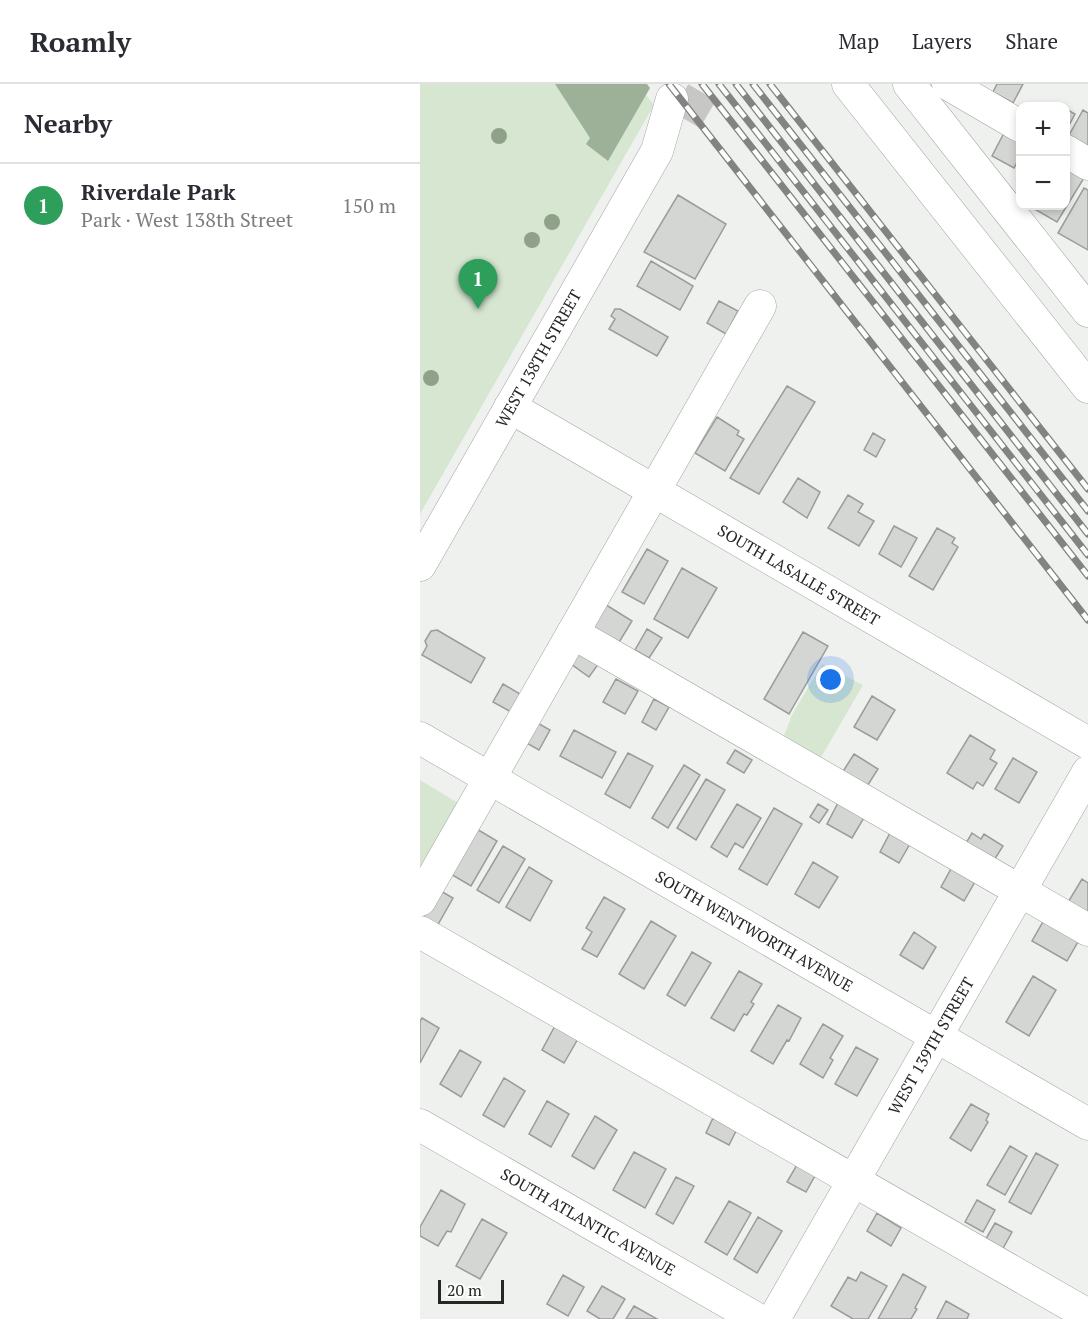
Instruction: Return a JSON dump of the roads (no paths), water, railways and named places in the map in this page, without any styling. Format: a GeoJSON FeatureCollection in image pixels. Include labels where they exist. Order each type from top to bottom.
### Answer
{"type":"FeatureCollection","features":[{"type":"Feature","properties":{"kind":"street"},"geometry":{"type":"LineString","coordinates":[[848,84],[1088,387]]}},
{"type":"Feature","properties":{"kind":"street"},"geometry":{"type":"LineString","coordinates":[[909,84],[1088,311]]}},
{"type":"Feature","properties":{"kind":"street"},"geometry":{"type":"LineString","coordinates":[[948,84],[1016,124]]}},
{"type":"Feature","properties":{"kind":"street","name":"WEST 138TH STREET"},"geometry":{"type":"LineString","coordinates":[[420,564],[679,110]]}},
{"type":"Feature","properties":{"kind":"street"},"geometry":{"type":"LineString","coordinates":[[1070,155],[1088,164]]}},
{"type":"Feature","properties":{"kind":"street"},"geometry":{"type":"LineString","coordinates":[[420,900],[760,306]]}},
{"type":"Feature","properties":{"kind":"street","name":"SOUTH LASALLE STREET"},"geometry":{"type":"LineString","coordinates":[[510,407],[1088,743]]}},
{"type":"Feature","properties":{"kind":"street"},"geometry":{"type":"LineString","coordinates":[[573,633],[1088,930]]}},
{"type":"Feature","properties":{"kind":"street","name":"SOUTH WENTWORTH AVENUE"},"geometry":{"type":"LineString","coordinates":[[420,738],[1088,1124]]}},
{"type":"Feature","properties":{"kind":"street","name":"WEST 139TH STREET"},"geometry":{"type":"LineString","coordinates":[[774,1319],[1088,772]]}},
{"type":"Feature","properties":{"kind":"street"},"geometry":{"type":"LineString","coordinates":[[420,932],[1088,1315]]}},
{"type":"Feature","properties":{"kind":"street","name":"SOUTH ATLANTIC AVENUE"},"geometry":{"type":"LineString","coordinates":[[420,1125],[757,1319]]}},
{"type":"Feature","properties":{"kind":"tunnel"},"geometry":{"type":"LineString","coordinates":[[686,120],[707,84]]}},
{"type":"Feature","properties":{"kind":"railway"},"geometry":{"type":"LineString","coordinates":[[669,84],[1088,620]]}},
{"type":"Feature","properties":{"kind":"railway"},"geometry":{"type":"LineString","coordinates":[[702,84],[1088,576]]}},
{"type":"Feature","properties":{"kind":"railway"},"geometry":{"type":"LineString","coordinates":[[719,84],[1088,555]]}},
{"type":"Feature","properties":{"kind":"railway"},"geometry":{"type":"LineString","coordinates":[[736,84],[1088,534]]}},
{"type":"Feature","properties":{"kind":"railway"},"geometry":{"type":"LineString","coordinates":[[753,84],[1088,511]]}},
{"type":"Feature","properties":{"kind":"railway"},"geometry":{"type":"LineString","coordinates":[[770,84],[1088,489]]}},
{"type":"Feature","properties":{"kind":"place","name":"Riverdale Park"},"geometry":{"type":"Point","coordinates":[478,309]}}]}
